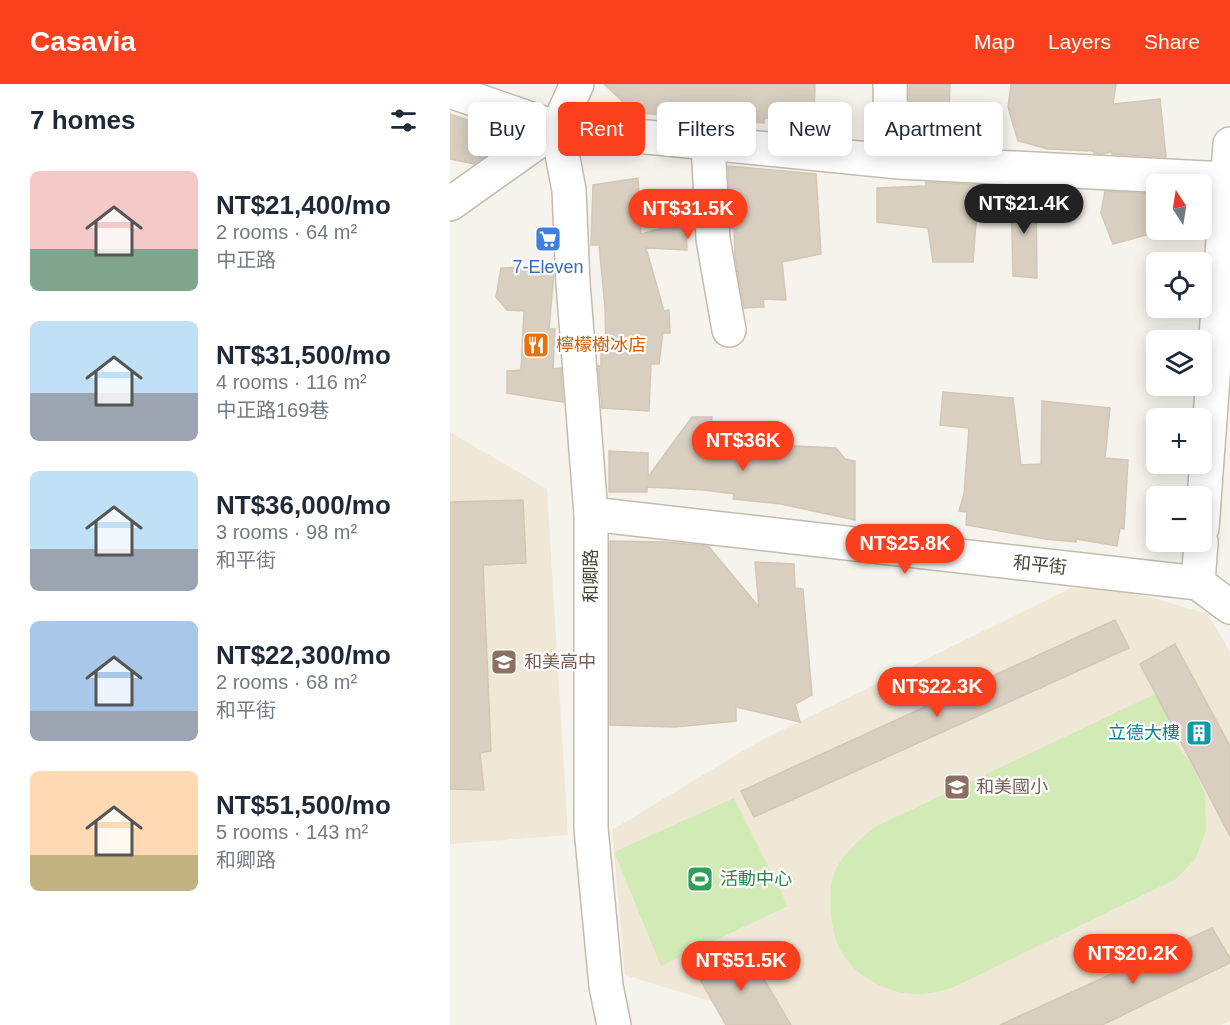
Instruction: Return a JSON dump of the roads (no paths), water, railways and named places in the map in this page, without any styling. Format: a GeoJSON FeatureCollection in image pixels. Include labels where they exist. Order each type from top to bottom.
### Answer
{"type":"FeatureCollection","features":[{"type":"Feature","properties":{"kind":"street"},"geometry":{"type":"LineString","coordinates":[[450,204],[557,128],[577,84]]}},
{"type":"Feature","properties":{"kind":"street"},"geometry":{"type":"LineString","coordinates":[[890,84],[891,161]]}},
{"type":"Feature","properties":{"kind":"street"},"geometry":{"type":"LineString","coordinates":[[450,91],[557,128],[657,138]]}},
{"type":"Feature","properties":{"kind":"street","name":"和卿路"},"geometry":{"type":"LineString","coordinates":[[557,128],[569,190],[573,284],[591,514],[591,828],[606,986],[614,1025]]}},
{"type":"Feature","properties":{"kind":"street"},"geometry":{"type":"LineString","coordinates":[[1205,486],[1230,144]]}},
{"type":"Feature","properties":{"kind":"street"},"geometry":{"type":"LineString","coordinates":[[756,148],[891,161],[1228,180]]}},
{"type":"Feature","properties":{"kind":"street"},"geometry":{"type":"LineString","coordinates":[[709,156],[713,238],[729,330]]}},
{"type":"Feature","properties":{"kind":"street","name":"和平街"},"geometry":{"type":"LineString","coordinates":[[591,514],[1198,583]]}},
{"type":"Feature","properties":{"kind":"street"},"geometry":{"type":"LineString","coordinates":[[1200,552],[1198,583],[1230,607]]}},
{"type":"Feature","properties":{"kind":"place","name":"7-Eleven"},"geometry":{"type":"Point","coordinates":[548,239]}},
{"type":"Feature","properties":{"kind":"place","name":"檸檬樹冰店"},"geometry":{"type":"Point","coordinates":[536,345]}},
{"type":"Feature","properties":{"kind":"place","name":"和美高中"},"geometry":{"type":"Point","coordinates":[504,662]}},
{"type":"Feature","properties":{"kind":"place","name":"立德大樓"},"geometry":{"type":"Point","coordinates":[1199,733]}},
{"type":"Feature","properties":{"kind":"place","name":"和美國小"},"geometry":{"type":"Point","coordinates":[957,787]}},
{"type":"Feature","properties":{"kind":"place","name":"活動中心"},"geometry":{"type":"Point","coordinates":[700,879]}}]}
